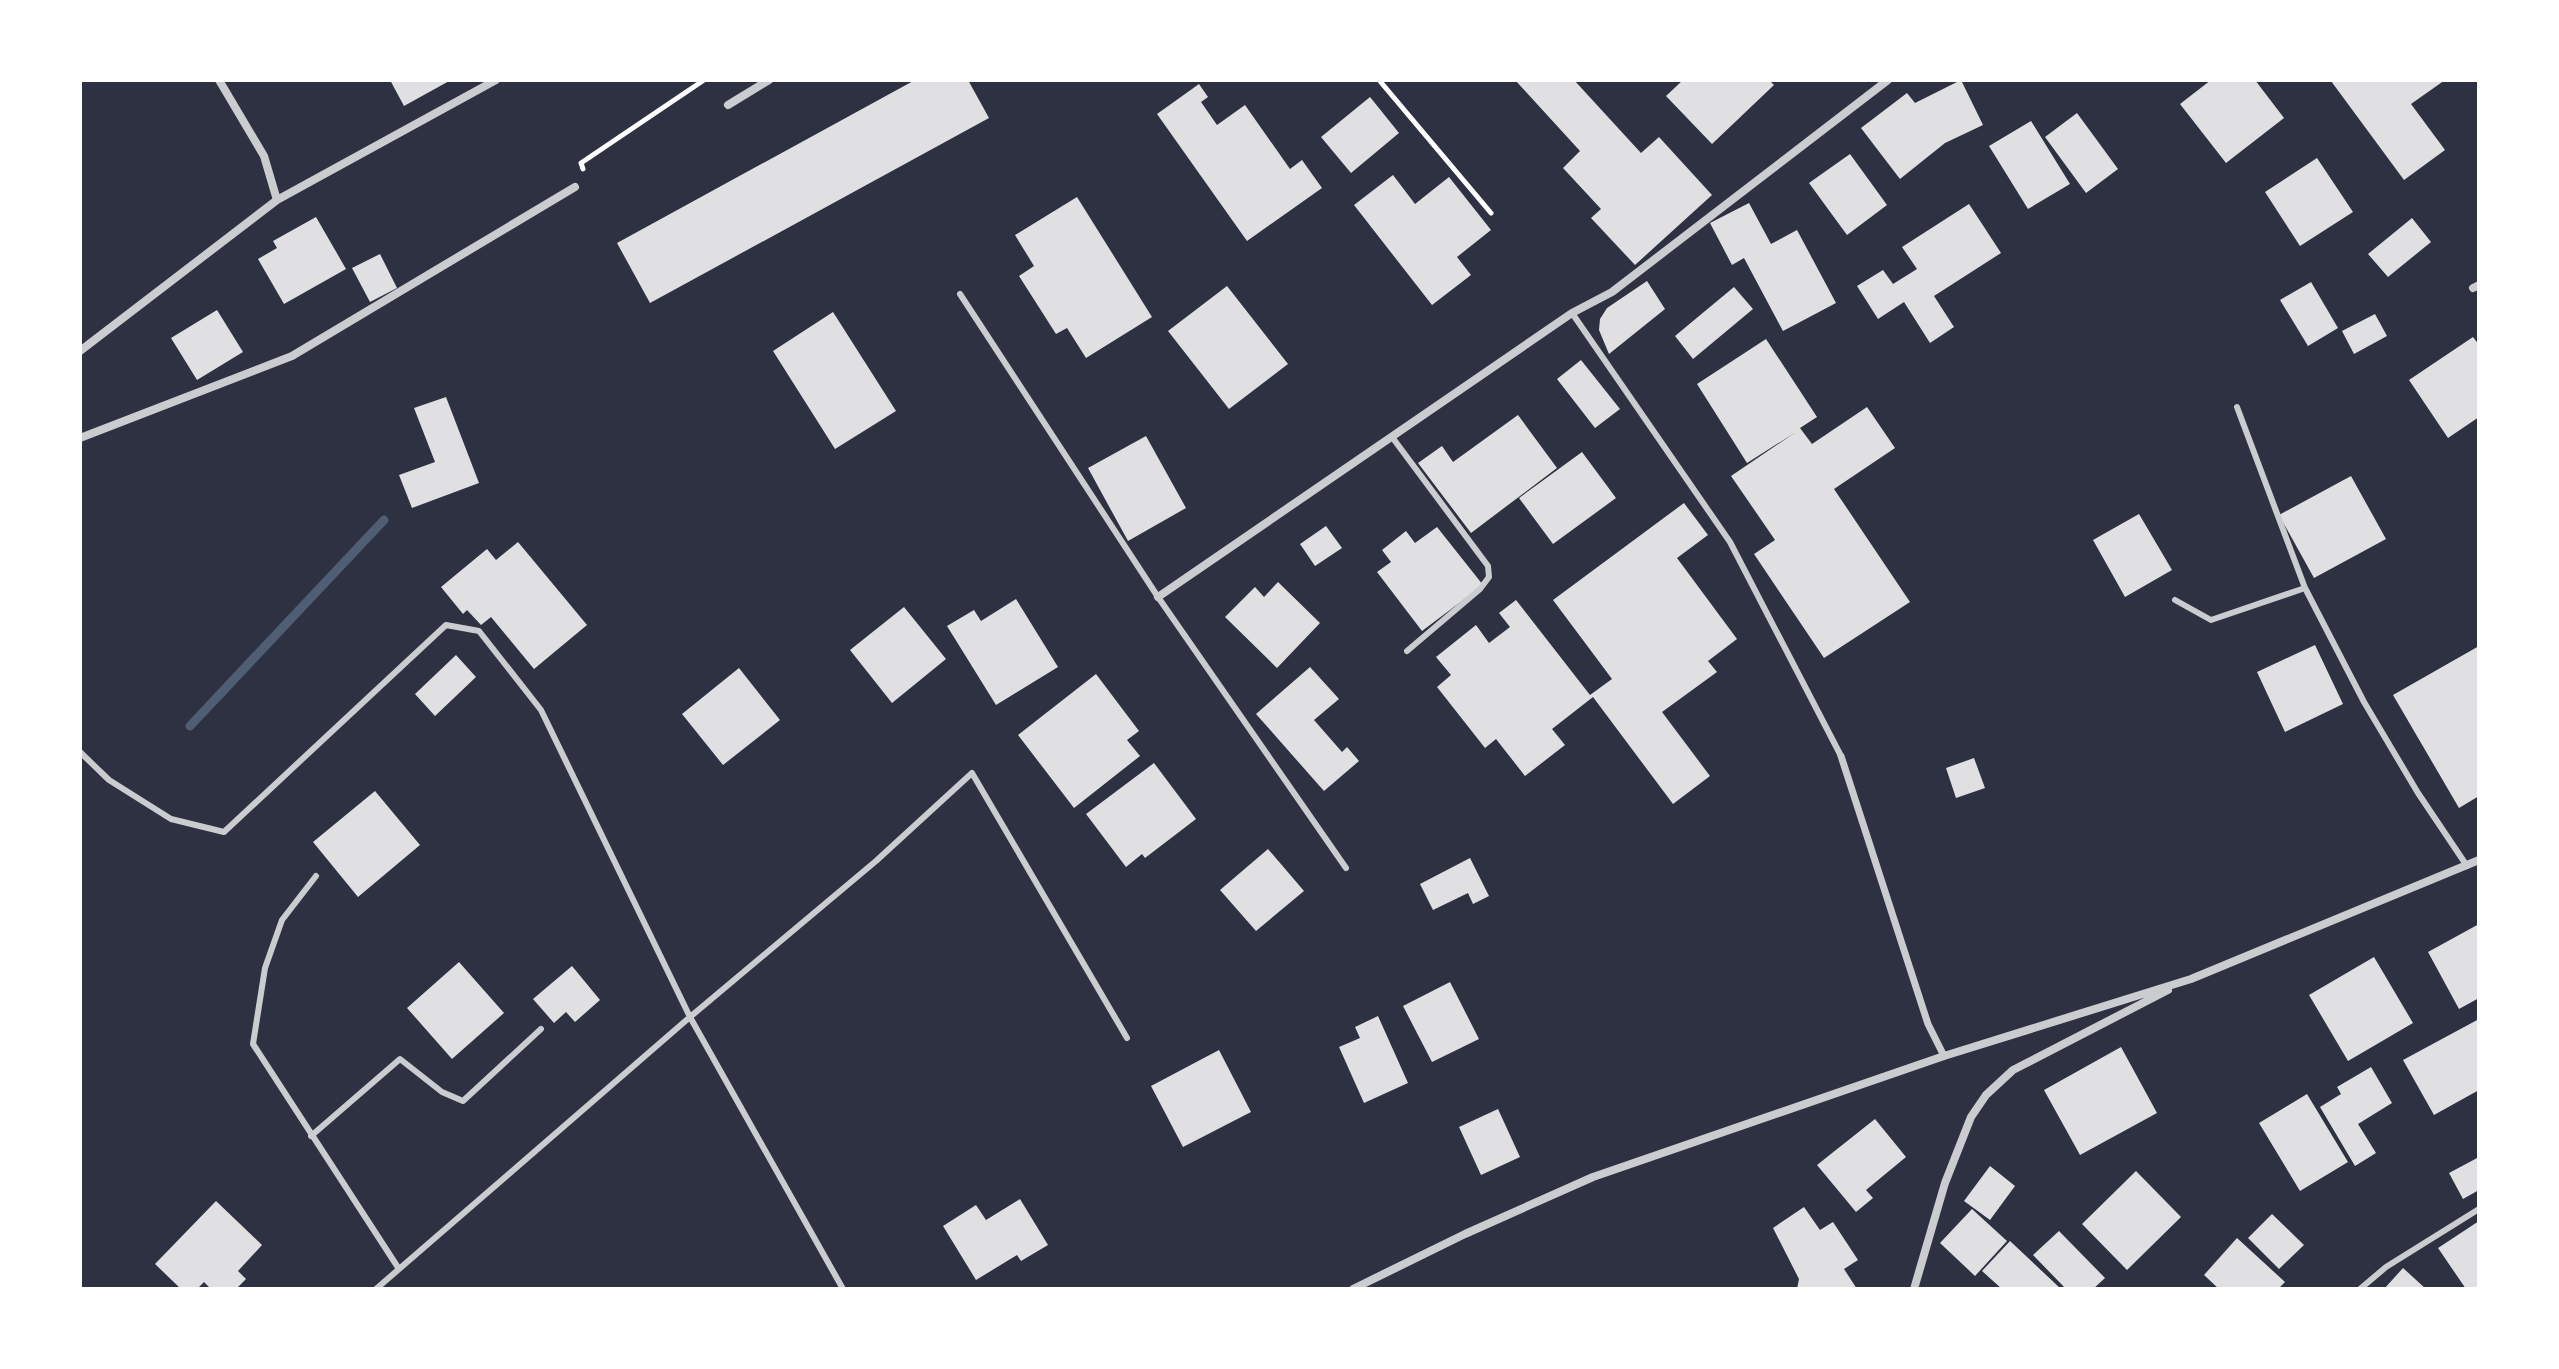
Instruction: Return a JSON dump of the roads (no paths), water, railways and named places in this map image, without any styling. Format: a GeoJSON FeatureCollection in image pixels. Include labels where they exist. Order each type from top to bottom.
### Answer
{"type":"FeatureCollection","features":[{"type":"Feature","properties":{"kind":"street"},"geometry":{"type":"LineString","coordinates":[[219,80],[264,156],[277,200]]}},
{"type":"Feature","properties":{"kind":"street"},"geometry":{"type":"LineString","coordinates":[[80,351],[277,200],[496,80]]}},
{"type":"Feature","properties":{"kind":"street"},"geometry":{"type":"LineString","coordinates":[[728,105],[769,80]]}},
{"type":"Feature","properties":{"kind":"street"},"geometry":{"type":"LineString","coordinates":[[1158,597],[1572,313],[1612,292],[1888,80]]}},
{"type":"Feature","properties":{"kind":"street"},"geometry":{"type":"LineString","coordinates":[[80,438],[292,356],[575,187]]}},
{"type":"Feature","properties":{"kind":"street"},"geometry":{"type":"LineString","coordinates":[[1841,756],[1928,1024],[1944,1056]]}},
{"type":"Feature","properties":{"kind":"street"},"geometry":{"type":"LineString","coordinates":[[1914,1289],[1945,1183],[1971,1117],[1986,1095],[2013,1070],[2191,979],[2479,860]]}},
{"type":"Feature","properties":{"kind":"street"},"geometry":{"type":"LineString","coordinates":[[1353,1289],[1465,1234],[1593,1177],[1944,1056],[2191,979]]}},
{"type":"Feature","properties":{"kind":"lane"},"geometry":{"type":"LineString","coordinates":[[960,294],[1158,597],[1346,868]]}},
{"type":"Feature","properties":{"kind":"lane"},"geometry":{"type":"LineString","coordinates":[[1572,313],[1730,542],[1841,756]]}},
{"type":"Feature","properties":{"kind":"lane"},"geometry":{"type":"LineString","coordinates":[[2237,407],[2305,588],[2364,702],[2418,793],[2467,866]]}},
{"type":"Feature","properties":{"kind":"lane"},"geometry":{"type":"LineString","coordinates":[[1392,437],[1488,566],[1489,577],[1480,589],[1407,651]]}},
{"type":"Feature","properties":{"kind":"lane"},"geometry":{"type":"LineString","coordinates":[[2175,600],[2211,620],[2305,588]]}},
{"type":"Feature","properties":{"kind":"lane"},"geometry":{"type":"LineString","coordinates":[[80,752],[109,780],[171,819],[224,832],[446,625],[479,631],[541,710],[690,1017],[843,1289]]}},
{"type":"Feature","properties":{"kind":"lane"},"geometry":{"type":"LineString","coordinates":[[376,1289],[690,1017],[876,861],[972,773],[1127,1038]]}},
{"type":"Feature","properties":{"kind":"lane"},"geometry":{"type":"LineString","coordinates":[[316,876],[282,920],[265,968],[253,1044],[399,1269]]}},
{"type":"Feature","properties":{"kind":"lane"},"geometry":{"type":"LineString","coordinates":[[311,1136],[400,1059],[442,1092],[463,1101],[541,1029]]}},
{"type":"Feature","properties":{"kind":"lane"},"geometry":{"type":"LineString","coordinates":[[2360,1289],[2386,1267],[2479,1209]]}},
{"type":"Feature","properties":{"kind":"waterway"},"geometry":{"type":"LineString","coordinates":[[190,726],[384,520]]}}]}
